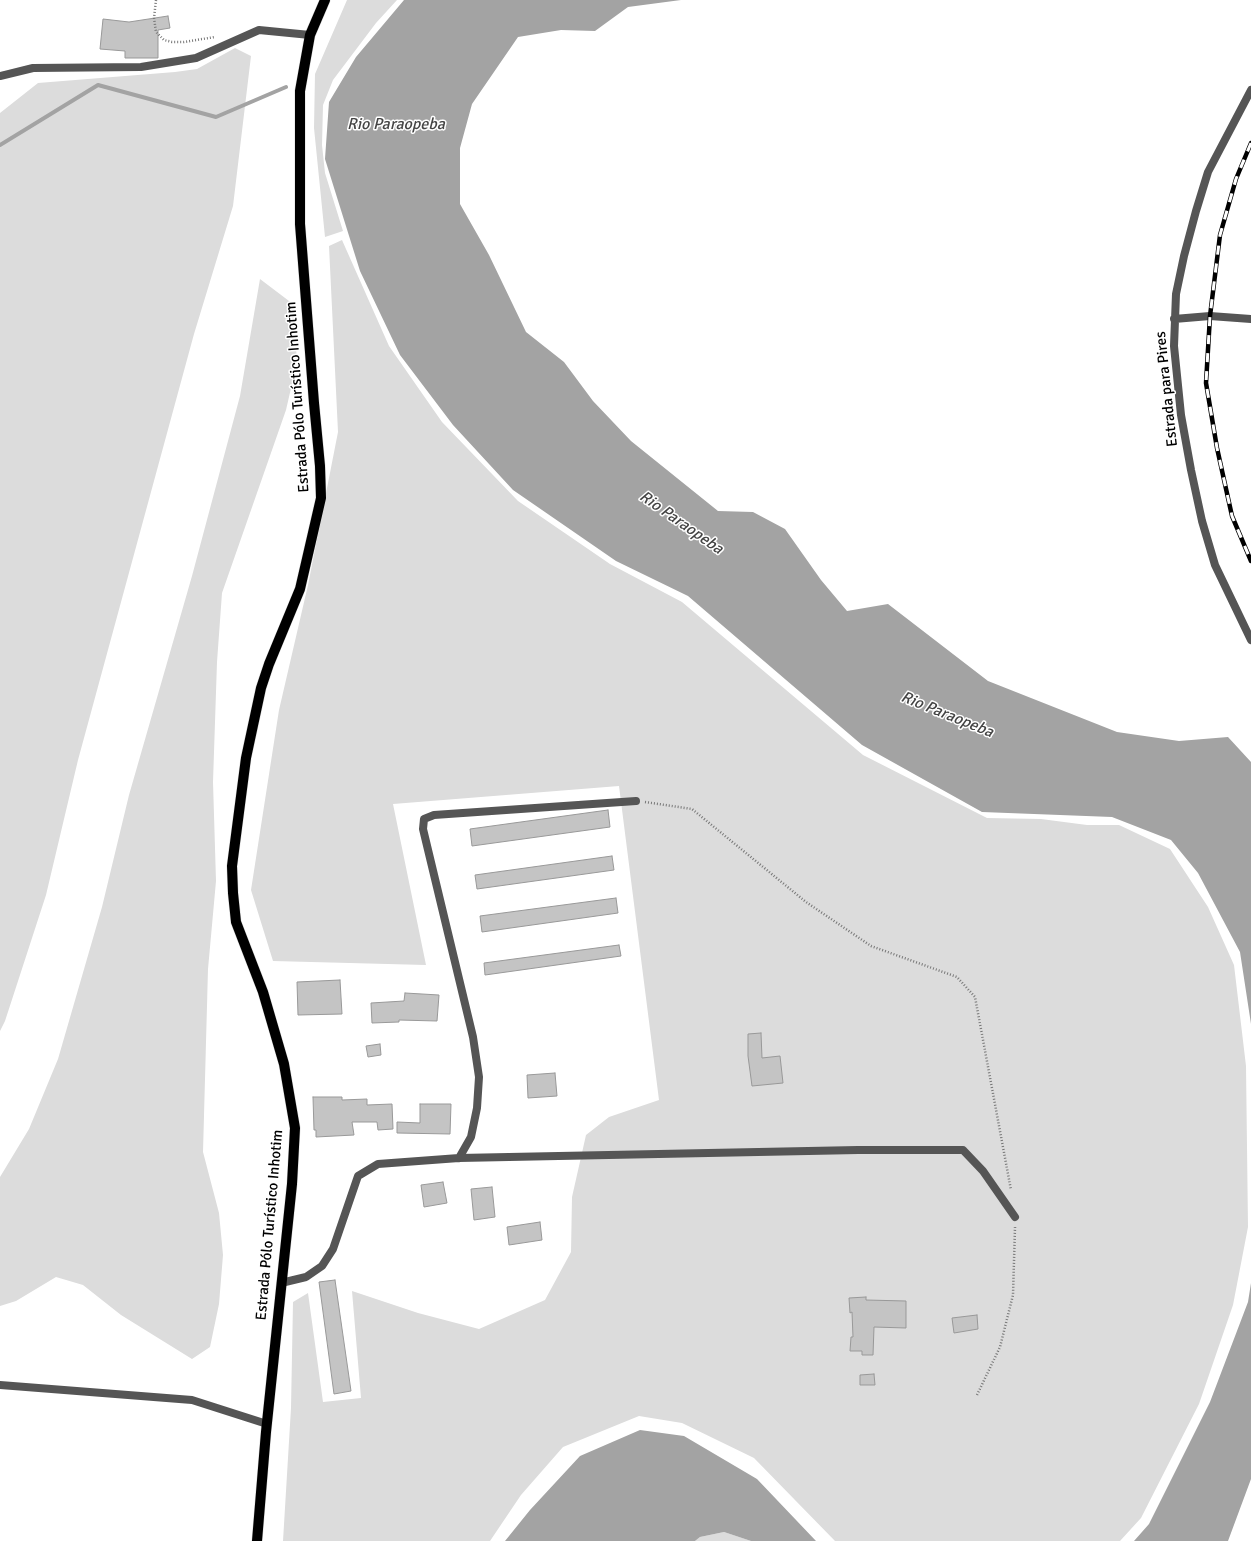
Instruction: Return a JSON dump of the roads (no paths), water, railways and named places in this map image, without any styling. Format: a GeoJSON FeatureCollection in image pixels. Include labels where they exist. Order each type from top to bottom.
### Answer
{"type":"FeatureCollection","features":[{"type":"Feature","properties":{"kind":"main road","name":"Estrada Pólo Turístico Inhotim"},"geometry":{"type":"LineString","coordinates":[[257,1541],[267,1424],[292,1184],[295,1128],[284,1064],[262,992],[236,922],[232,893],[232,866],[246,758],[261,688],[269,664],[300,589],[321,498],[320,466],[300,224],[300,91],[310,35],[325,0]]}},
{"type":"Feature","properties":{"kind":"street"},"geometry":{"type":"LineString","coordinates":[[0,76],[33,68],[141,67],[196,58],[259,30],[310,35]]}},
{"type":"Feature","properties":{"kind":"street","name":"Estrada para Pires"},"geometry":{"type":"LineString","coordinates":[[1251,90],[1208,172],[1184,256],[1176,294],[1174,319],[1174,346],[1181,415],[1202,522],[1214,566],[1251,640]]}},
{"type":"Feature","properties":{"kind":"street"},"geometry":{"type":"LineString","coordinates":[[1174,319],[1210,316],[1251,319]]}},
{"type":"Feature","properties":{"kind":"street"},"geometry":{"type":"LineString","coordinates":[[459,1158],[471,1137],[477,1108],[479,1078],[473,1037],[423,829],[424,819],[434,815],[636,801]]}},
{"type":"Feature","properties":{"kind":"street"},"geometry":{"type":"LineString","coordinates":[[281,1283],[306,1277],[322,1266],[333,1249],[358,1176],[378,1164],[459,1158],[858,1150],[963,1150],[983,1171],[1015,1217]]}},
{"type":"Feature","properties":{"kind":"street"},"geometry":{"type":"LineString","coordinates":[[0,1385],[192,1400],[267,1424]]}},
{"type":"Feature","properties":{"kind":"water","name":"Rio Paraopeba"},"geometry":{"type":"Polygon","coordinates":[[[404,0],[681,0],[628,7],[595,31],[561,30],[518,37],[472,104],[460,148],[460,204],[489,255],[526,332],[564,362],[593,401],[631,441],[718,511],[753,512],[785,529],[821,580],[847,611],[888,604],[988,681],[1117,732],[1179,741],[1228,737],[1251,762],[1251,1024],[1240,952],[1198,873],[1171,840],[1112,817],[982,812],[862,745],[688,596],[616,561],[513,490],[453,425],[400,355],[360,271],[325,159],[329,102],[356,57],[404,0]]]}},
{"type":"Feature","properties":{"kind":"water"},"geometry":{"type":"Polygon","coordinates":[[[1251,1283],[1251,1479],[1228,1541],[1134,1541],[1149,1524],[1210,1402],[1248,1302],[1251,1283]]]}},
{"type":"Feature","properties":{"kind":"water"},"geometry":{"type":"Polygon","coordinates":[[[640,1430],[684,1436],[757,1479],[816,1541],[751,1541],[724,1532],[700,1537],[695,1541],[505,1541],[530,1510],[580,1456],[640,1430]]]}},
{"type":"Feature","properties":{"kind":"waterway"},"geometry":{"type":"LineString","coordinates":[[0,145],[98,85],[216,117],[286,87]]}},
{"type":"Feature","properties":{"kind":"railway"},"geometry":{"type":"LineString","coordinates":[[1251,143],[1236,179],[1220,235],[1210,316],[1206,383],[1217,448],[1232,516],[1251,561]]}}]}
